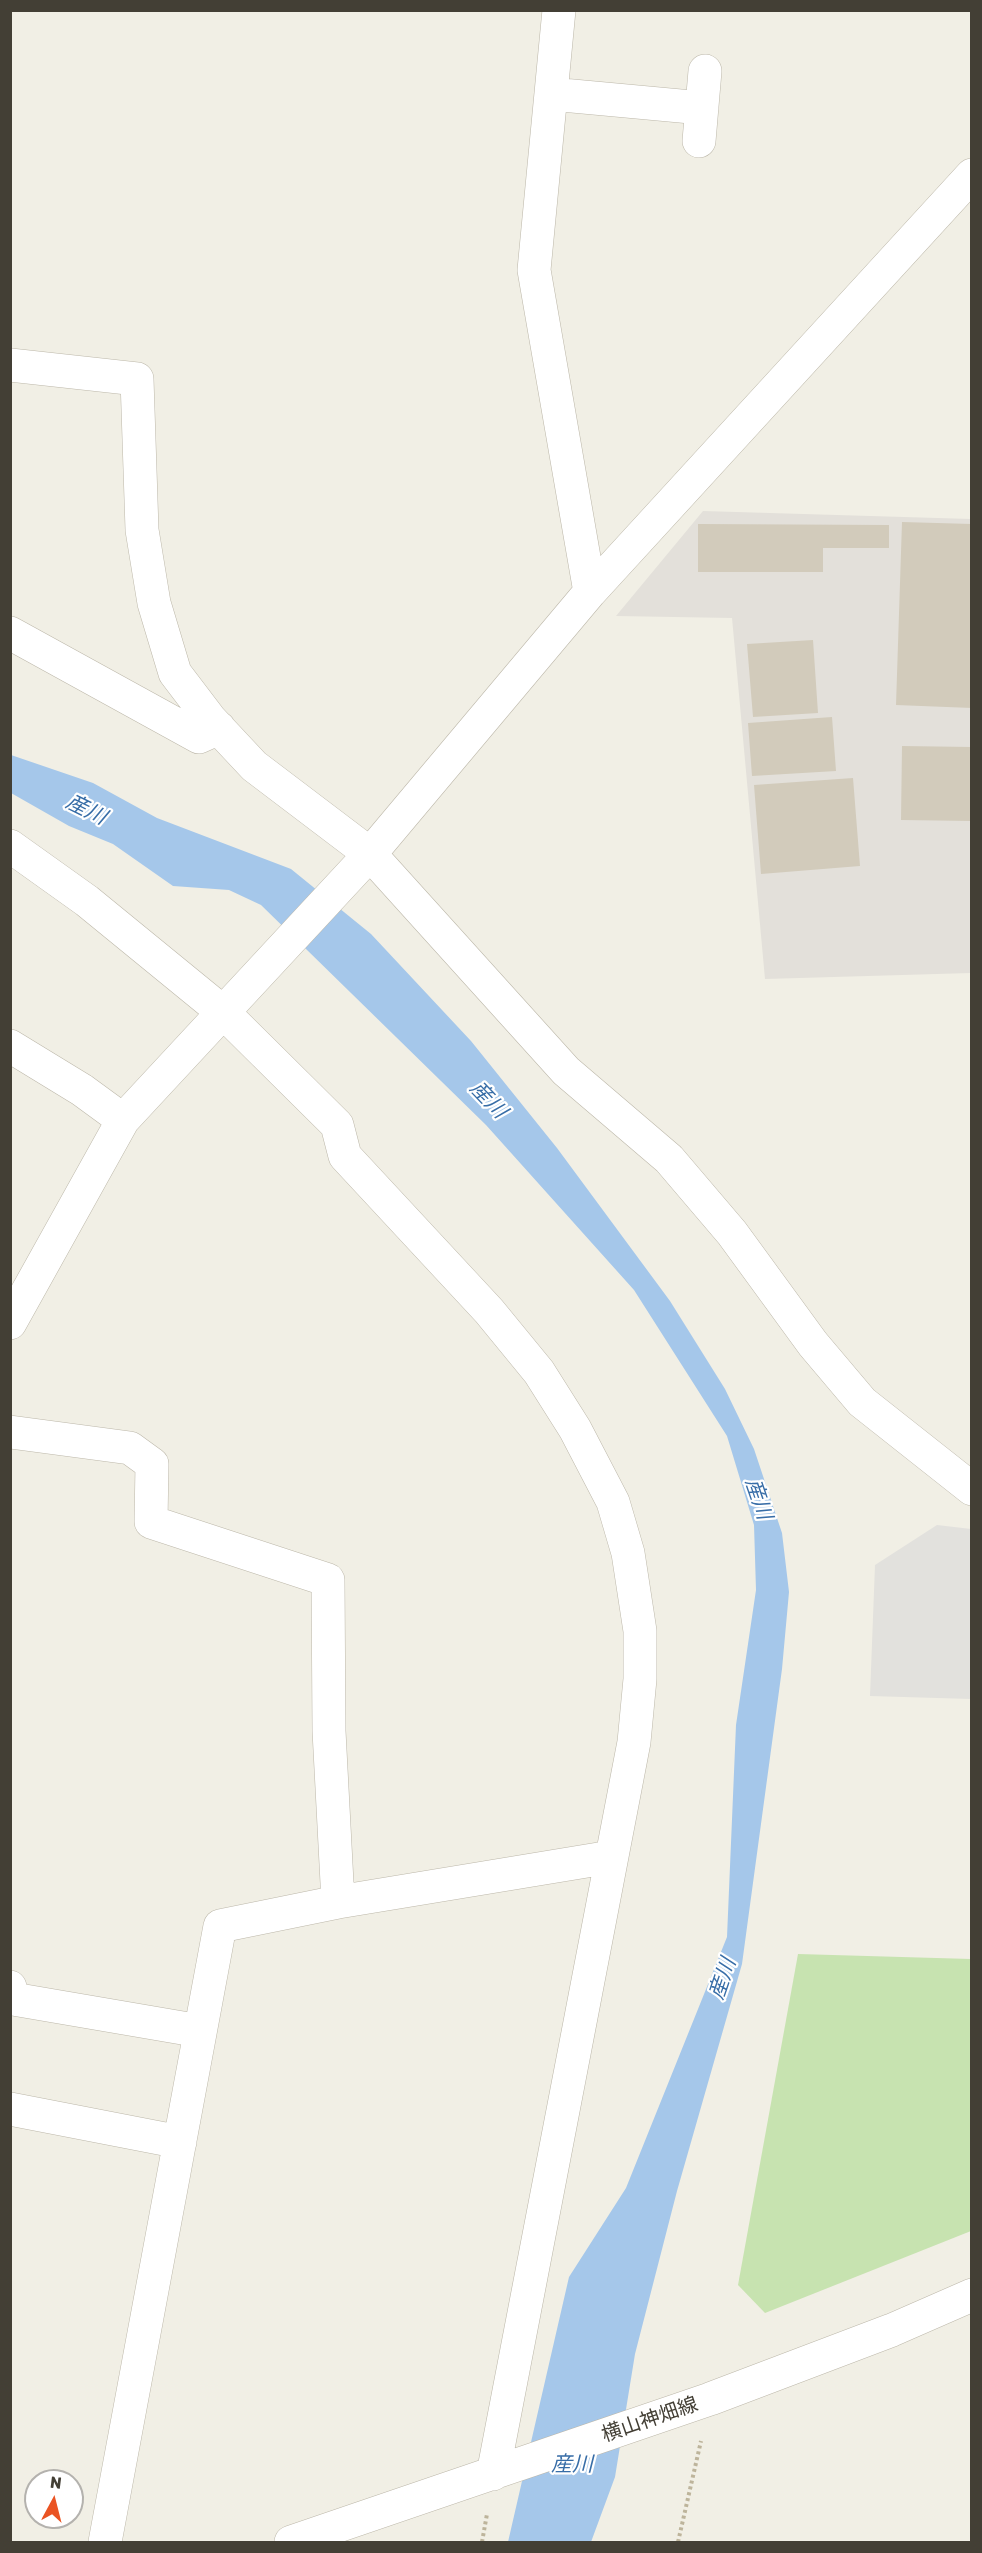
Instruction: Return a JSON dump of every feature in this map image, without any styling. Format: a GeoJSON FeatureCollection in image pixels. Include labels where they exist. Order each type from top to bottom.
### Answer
{"type":"FeatureCollection","features":[{"type":"Feature","properties":{"kind":"street"},"geometry":{"type":"LineString","coordinates":[[559,10],[534,270],[590,592]]}},
{"type":"Feature","properties":{"kind":"street"},"geometry":{"type":"LineString","coordinates":[[699,141],[705,71]]}},
{"type":"Feature","properties":{"kind":"street"},"geometry":{"type":"LineString","coordinates":[[551,94],[702,108]]}},
{"type":"Feature","properties":{"kind":"street"},"geometry":{"type":"LineString","coordinates":[[10,1323],[123,1120],[346,880],[590,592],[972,175]]}},
{"type":"Feature","properties":{"kind":"street"},"geometry":{"type":"LineString","coordinates":[[10,365],[136,380],[142,530],[154,603],[175,673],[219,728],[254,766],[369,854],[566,1071],[669,1159],[732,1233],[813,1344],[862,1402],[972,1489]]}},
{"type":"Feature","properties":{"kind":"street"},"geometry":{"type":"LineString","coordinates":[[10,633],[199,737],[219,728]]}},
{"type":"Feature","properties":{"kind":"street"},"geometry":{"type":"LineString","coordinates":[[10,846],[231,1006],[337,1125],[345,1156],[489,1311],[538,1372],[575,1429],[613,1502],[628,1552],[640,1631],[640,1667],[634,1742],[611,1857],[502,2470]]}},
{"type":"Feature","properties":{"kind":"street"},"geometry":{"type":"LineString","coordinates":[[10,1046],[82,1090],[123,1120]]}},
{"type":"Feature","properties":{"kind":"street"},"geometry":{"type":"LineString","coordinates":[[10,1432],[130,1448],[152,1464],[151,1522],[328,1580],[329,1731],[338,1902]]}},
{"type":"Feature","properties":{"kind":"street"},"geometry":{"type":"LineString","coordinates":[[105,2542],[220,1926],[338,1902],[611,1857]]}},
{"type":"Feature","properties":{"kind":"street"},"geometry":{"type":"LineString","coordinates":[[10,1987],[13,1999],[200,2031]]}},
{"type":"Feature","properties":{"kind":"street"},"geometry":{"type":"LineString","coordinates":[[10,2109],[180,2142]]}},
{"type":"Feature","properties":{"kind":"street","name":"横山神畑線"},"geometry":{"type":"LineString","coordinates":[[291,2542],[698,2404],[892,2330],[972,2295]]}},
{"type":"Feature","properties":{"kind":"path"},"geometry":{"type":"LineString","coordinates":[[678,2542],[698,2404]]}},
{"type":"Feature","properties":{"kind":"shaded area"},"geometry":{"type":"Polygon","coordinates":[[[703,511],[971,519],[971,973],[765,979],[732,618],[616,616],[703,511]]]}},
{"type":"Feature","properties":{"kind":"shaded area"},"geometry":{"type":"Polygon","coordinates":[[[937,1525],[971,1529],[971,1699],[870,1696],[875,1565],[937,1525]]]}},
{"type":"Feature","properties":{"kind":"green space"},"geometry":{"type":"Polygon","coordinates":[[[798,1954],[971,1959],[971,2231],[765,2313],[738,2285],[798,1954]]]}},
{"type":"Feature","properties":{"kind":"water","name":"産川"},"geometry":{"type":"Polygon","coordinates":[[[11,755],[93,783],[157,818],[291,869],[371,934],[471,1041],[557,1148],[670,1301],[725,1389],[754,1449],[782,1533],[789,1592],[782,1669],[742,1964],[677,2191],[635,2354],[615,2477],[591,2542],[508,2542],[569,2277],[626,2188],[727,1937],[736,1725],[756,1590],[754,1525],[727,1436],[634,1290],[486,1125],[261,905],[229,890],[173,886],[113,844],[69,826],[11,793],[11,755]]]}},
{"type":"Feature","properties":{"kind":"building"},"geometry":{"type":"Polygon","coordinates":[[[902,522],[972,524],[972,708],[896,705],[902,522]]]}},
{"type":"Feature","properties":{"kind":"building"},"geometry":{"type":"Polygon","coordinates":[[[698,524],[889,525],[889,548],[823,548],[823,572],[698,572],[698,524]]]}},
{"type":"Feature","properties":{"kind":"building"},"geometry":{"type":"Polygon","coordinates":[[[813,640],[818,713],[753,717],[747,644],[813,640]]]}},
{"type":"Feature","properties":{"kind":"building"},"geometry":{"type":"Polygon","coordinates":[[[832,717],[836,771],[752,776],[748,723],[832,717]]]}},
{"type":"Feature","properties":{"kind":"building"},"geometry":{"type":"Polygon","coordinates":[[[902,746],[972,747],[972,821],[901,820],[902,746]]]}},
{"type":"Feature","properties":{"kind":"building"},"geometry":{"type":"Polygon","coordinates":[[[853,778],[860,866],[761,874],[754,785],[853,778]]]}}]}
